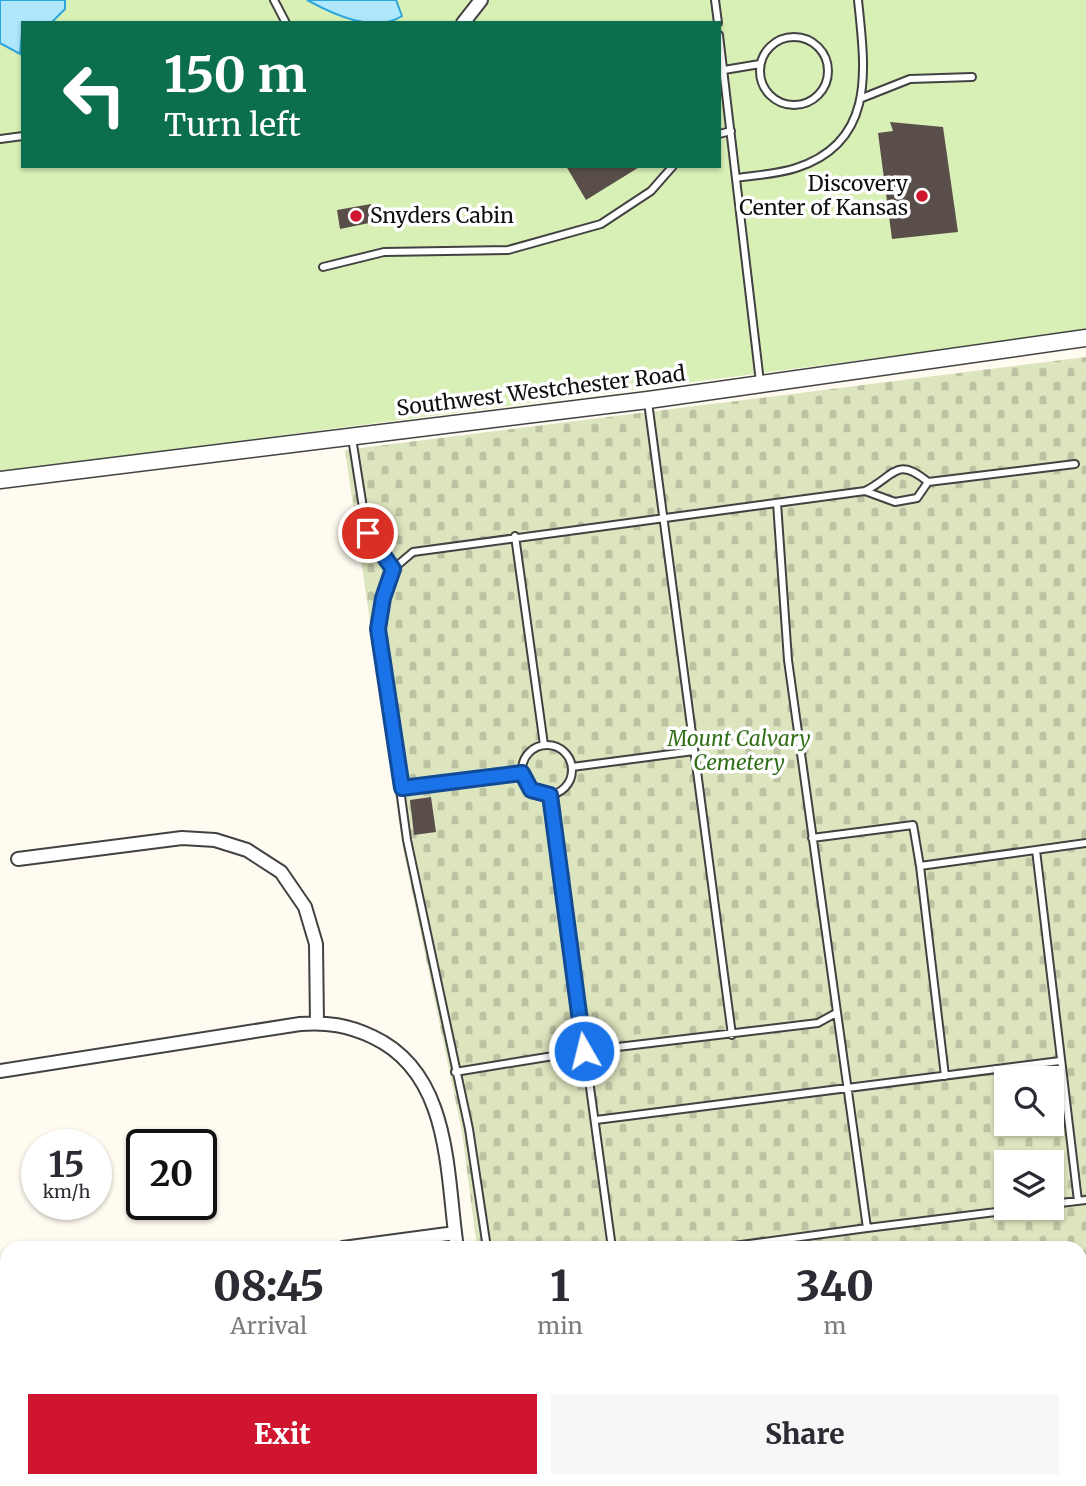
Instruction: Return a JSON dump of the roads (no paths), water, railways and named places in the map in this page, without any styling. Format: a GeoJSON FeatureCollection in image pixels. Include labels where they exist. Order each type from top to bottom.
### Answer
{"type":"FeatureCollection","features":[{"type":"Feature","properties":{"kind":"street"},"geometry":{"type":"LineString","coordinates":[[465,21],[481,0]]}},
{"type":"Feature","properties":{"kind":"street","name":"Southwest Westchester Road"},"geometry":{"type":"LineString","coordinates":[[0,480],[648,400],[760,382],[1086,338]]}},
{"type":"Feature","properties":{"kind":"street"},"geometry":{"type":"LineString","coordinates":[[18,859],[198,838],[231,844],[264,859],[294,888],[313,926],[317,959],[317,1023]]}},
{"type":"Feature","properties":{"kind":"street"},"geometry":{"type":"LineString","coordinates":[[0,1071],[317,1023],[357,1030],[384,1042],[404,1057],[429,1091],[442,1133],[456,1241]]}},
{"type":"Feature","properties":{"kind":"street"},"geometry":{"type":"LineString","coordinates":[[395,1241],[455,1233]]}},
{"type":"Feature","properties":{"kind":"lane"},"geometry":{"type":"LineString","coordinates":[[274,0],[285,21]]}},
{"type":"Feature","properties":{"kind":"lane"},"geometry":{"type":"LineString","coordinates":[[715,0],[718,21]]}},
{"type":"Feature","properties":{"kind":"lane"},"geometry":{"type":"LineString","coordinates":[[737,178],[796,168],[834,150],[861,106],[864,64],[858,0]]}},
{"type":"Feature","properties":{"kind":"lane"},"geometry":{"type":"LineString","coordinates":[[724,70],[760,64],[771,46],[780,40],[800,37],[811,41],[825,56],[828,79],[816,99],[793,106],[782,104],[764,88],[760,64]]}},
{"type":"Feature","properties":{"kind":"lane"},"geometry":{"type":"LineString","coordinates":[[721,49],[760,382]]}},
{"type":"Feature","properties":{"kind":"lane"},"geometry":{"type":"LineString","coordinates":[[862,98],[910,79],[972,77]]}},
{"type":"Feature","properties":{"kind":"lane"},"geometry":{"type":"LineString","coordinates":[[721,134],[731,131]]}},
{"type":"Feature","properties":{"kind":"lane"},"geometry":{"type":"LineString","coordinates":[[0,139],[21,136]]}},
{"type":"Feature","properties":{"kind":"lane"},"geometry":{"type":"LineString","coordinates":[[323,267],[384,252],[508,250],[601,224],[652,191],[671,168]]}},
{"type":"Feature","properties":{"kind":"lane"},"geometry":{"type":"LineString","coordinates":[[648,400],[732,1035]]}},
{"type":"Feature","properties":{"kind":"lane"},"geometry":{"type":"LineString","coordinates":[[352,436],[368,533],[393,569]]}},
{"type":"Feature","properties":{"kind":"lane"},"geometry":{"type":"LineString","coordinates":[[865,491],[892,472],[905,468],[916,471],[928,481],[1075,464]]}},
{"type":"Feature","properties":{"kind":"lane"},"geometry":{"type":"LineString","coordinates":[[486,1241],[469,1129],[407,840],[402,788],[378,629],[383,598],[393,569],[413,552],[663,517],[865,491],[904,502],[917,498],[928,481]]}},
{"type":"Feature","properties":{"kind":"lane"},"geometry":{"type":"LineString","coordinates":[[777,503],[785,580],[782,612],[867,1228]]}},
{"type":"Feature","properties":{"kind":"lane"},"geometry":{"type":"LineString","coordinates":[[515,537],[544,745]]}},
{"type":"Feature","properties":{"kind":"lane"},"geometry":{"type":"LineString","coordinates":[[544,745],[562,750],[572,767],[566,785],[550,795],[531,790],[522,773],[527,754],[544,745]]}},
{"type":"Feature","properties":{"kind":"lane"},"geometry":{"type":"LineString","coordinates":[[572,767],[694,751]]}},
{"type":"Feature","properties":{"kind":"lane"},"geometry":{"type":"LineString","coordinates":[[402,788],[522,773]]}},
{"type":"Feature","properties":{"kind":"lane"},"geometry":{"type":"LineString","coordinates":[[550,795],[611,1241]]}},
{"type":"Feature","properties":{"kind":"lane"},"geometry":{"type":"LineString","coordinates":[[812,838],[913,825],[944,1076]]}},
{"type":"Feature","properties":{"kind":"lane"},"geometry":{"type":"LineString","coordinates":[[920,866],[1086,843]]}},
{"type":"Feature","properties":{"kind":"lane"},"geometry":{"type":"LineString","coordinates":[[1035,850],[1060,1062],[1082,1201],[1064,1203]]}},
{"type":"Feature","properties":{"kind":"lane"},"geometry":{"type":"LineString","coordinates":[[455,1072],[584,1051],[818,1023],[836,1013]]}},
{"type":"Feature","properties":{"kind":"lane"},"geometry":{"type":"LineString","coordinates":[[596,1121],[1060,1062]]}},
{"type":"Feature","properties":{"kind":"lane"},"geometry":{"type":"LineString","coordinates":[[771,1241],[994,1212]]}},
{"type":"Feature","properties":{"kind":"water"},"geometry":{"type":"Polygon","coordinates":[[[0,0],[65,0],[65,9],[53,21],[21,21],[20,54],[0,43],[0,0]]]}},
{"type":"Feature","properties":{"kind":"water"},"geometry":{"type":"Polygon","coordinates":[[[307,0],[396,0],[402,16],[391,21],[358,21],[307,0]]]}},
{"type":"Feature","properties":{"kind":"place","name":"Discovery Center of Kansas"},"geometry":{"type":"Point","coordinates":[922,196]}},
{"type":"Feature","properties":{"kind":"place","name":"Snyders Cabin"},"geometry":{"type":"Point","coordinates":[356,216]}},
{"type":"Feature","properties":{"kind":"park label","name":"Mount Calvary Cemetery"},"geometry":{"type":"Point","coordinates":[739,751]}}]}
